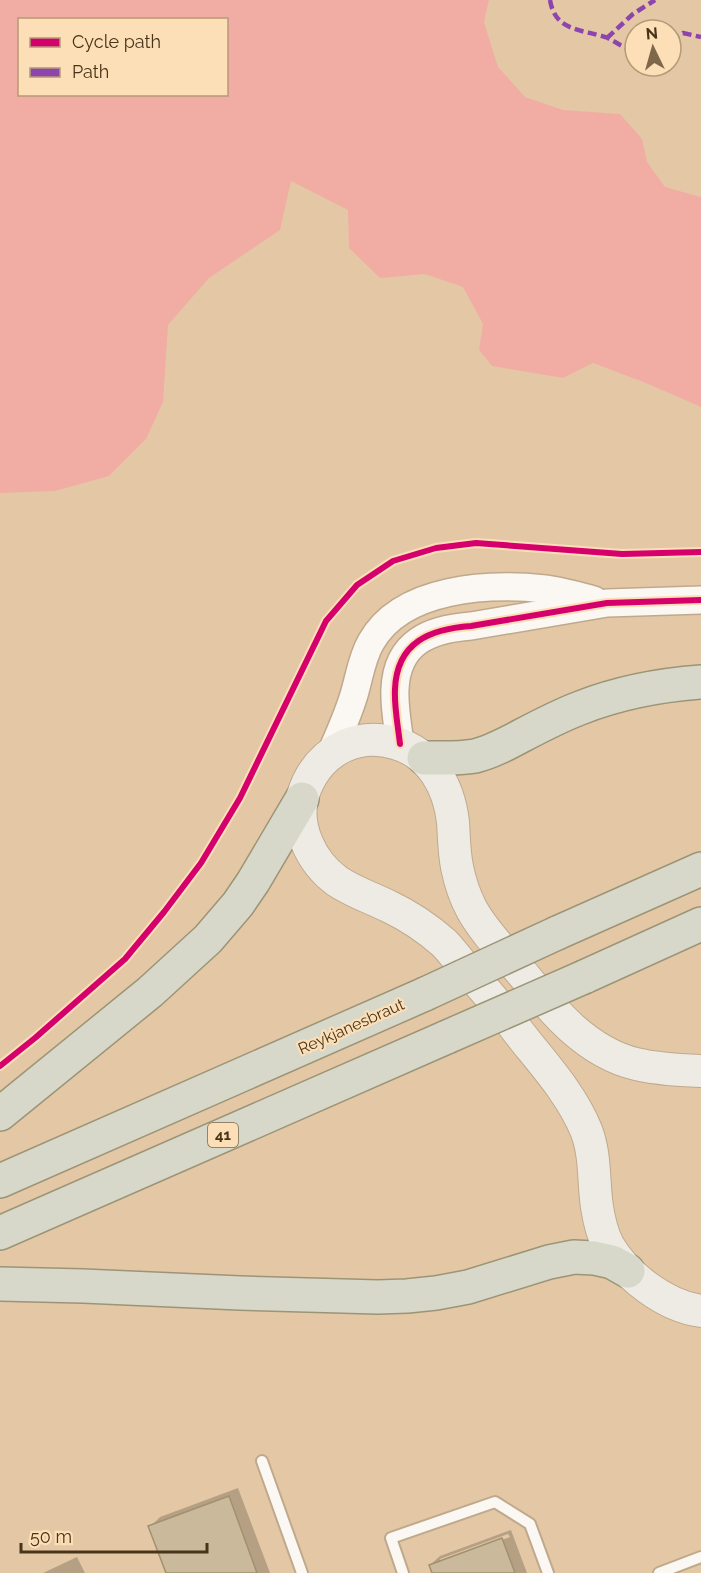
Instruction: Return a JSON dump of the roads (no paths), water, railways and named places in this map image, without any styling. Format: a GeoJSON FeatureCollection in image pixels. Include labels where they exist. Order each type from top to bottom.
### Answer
{"type":"FeatureCollection","features":[{"type":"Feature","properties":{"kind":"highway"},"geometry":{"type":"LineString","coordinates":[[412,751],[457,758],[485,753],[582,707],[638,691],[680,683],[701,682]]}},
{"type":"Feature","properties":{"kind":"highway"},"geometry":{"type":"LineString","coordinates":[[0,1114],[150,992],[208,939],[248,889],[302,799]]}},
{"type":"Feature","properties":{"kind":"highway","name":"Reykjanesbraut"},"geometry":{"type":"LineString","coordinates":[[0,1181],[425,994],[701,869]]}},
{"type":"Feature","properties":{"kind":"highway","name":"41"},"geometry":{"type":"LineString","coordinates":[[0,1233],[701,924]]}},
{"type":"Feature","properties":{"kind":"highway"},"geometry":{"type":"LineString","coordinates":[[0,1284],[378,1297],[417,1295],[468,1287],[549,1262],[574,1257],[612,1262],[628,1271]]}},
{"type":"Feature","properties":{"kind":"main road"},"geometry":{"type":"LineString","coordinates":[[701,1071],[656,1068],[634,1064],[614,1056],[590,1043],[544,1000],[484,928],[472,910],[463,890],[457,867],[451,805],[440,778],[412,751],[389,742],[368,740],[344,746],[317,765],[302,799],[302,828],[310,849],[326,872],[350,889],[390,906],[445,944],[509,1019],[571,1101],[582,1121],[591,1146],[596,1203],[603,1234],[610,1247],[628,1271],[654,1293],[682,1307],[701,1311]]}},
{"type":"Feature","properties":{"kind":"street"},"geometry":{"type":"LineString","coordinates":[[331,753],[347,719],[364,657],[370,644],[378,631],[397,613],[418,602],[441,595],[492,587],[546,589],[607,603]]}},
{"type":"Feature","properties":{"kind":"street"},"geometry":{"type":"LineString","coordinates":[[412,751],[395,690],[398,672],[404,657],[422,639],[433,633],[451,628],[607,603],[701,600]]}},
{"type":"Feature","properties":{"kind":"lane"},"geometry":{"type":"LineString","coordinates":[[262,1461],[302,1573]]}},
{"type":"Feature","properties":{"kind":"lane"},"geometry":{"type":"LineString","coordinates":[[403,1573],[391,1538],[495,1502],[530,1524],[548,1573]]}},
{"type":"Feature","properties":{"kind":"lane"},"geometry":{"type":"LineString","coordinates":[[659,1573],[701,1557]]}}]}
